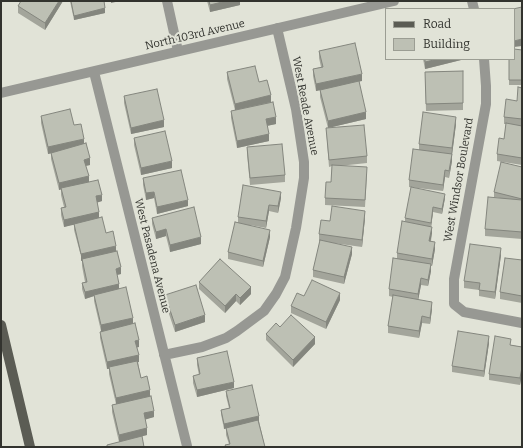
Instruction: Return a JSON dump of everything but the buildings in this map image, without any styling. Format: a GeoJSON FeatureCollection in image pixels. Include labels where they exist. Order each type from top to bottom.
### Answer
{"type":"FeatureCollection","features":[{"type":"Feature","properties":{"kind":"main road"},"geometry":{"type":"LineString","coordinates":[[1,325],[30,447]]}},
{"type":"Feature","properties":{"kind":"street"},"geometry":{"type":"LineString","coordinates":[[167,1],[178,51]]}},
{"type":"Feature","properties":{"kind":"street","name":"North 103rd Avenue"},"geometry":{"type":"LineString","coordinates":[[1,93],[277,28],[366,4],[394,1]]}},
{"type":"Feature","properties":{"kind":"street","name":"West Reade Avenue"},"geometry":{"type":"LineString","coordinates":[[164,355],[202,347],[237,332],[264,311],[276,294],[285,277],[297,222],[304,162],[296,109],[277,28]]}},
{"type":"Feature","properties":{"kind":"street","name":"West Windsor Boulevard"},"geometry":{"type":"LineString","coordinates":[[484,60],[486,104],[454,280],[454,304],[464,312],[522,323]]}},
{"type":"Feature","properties":{"kind":"street","name":"West Pasadena Avenue"},"geometry":{"type":"LineString","coordinates":[[94,72],[187,446]]}}]}
